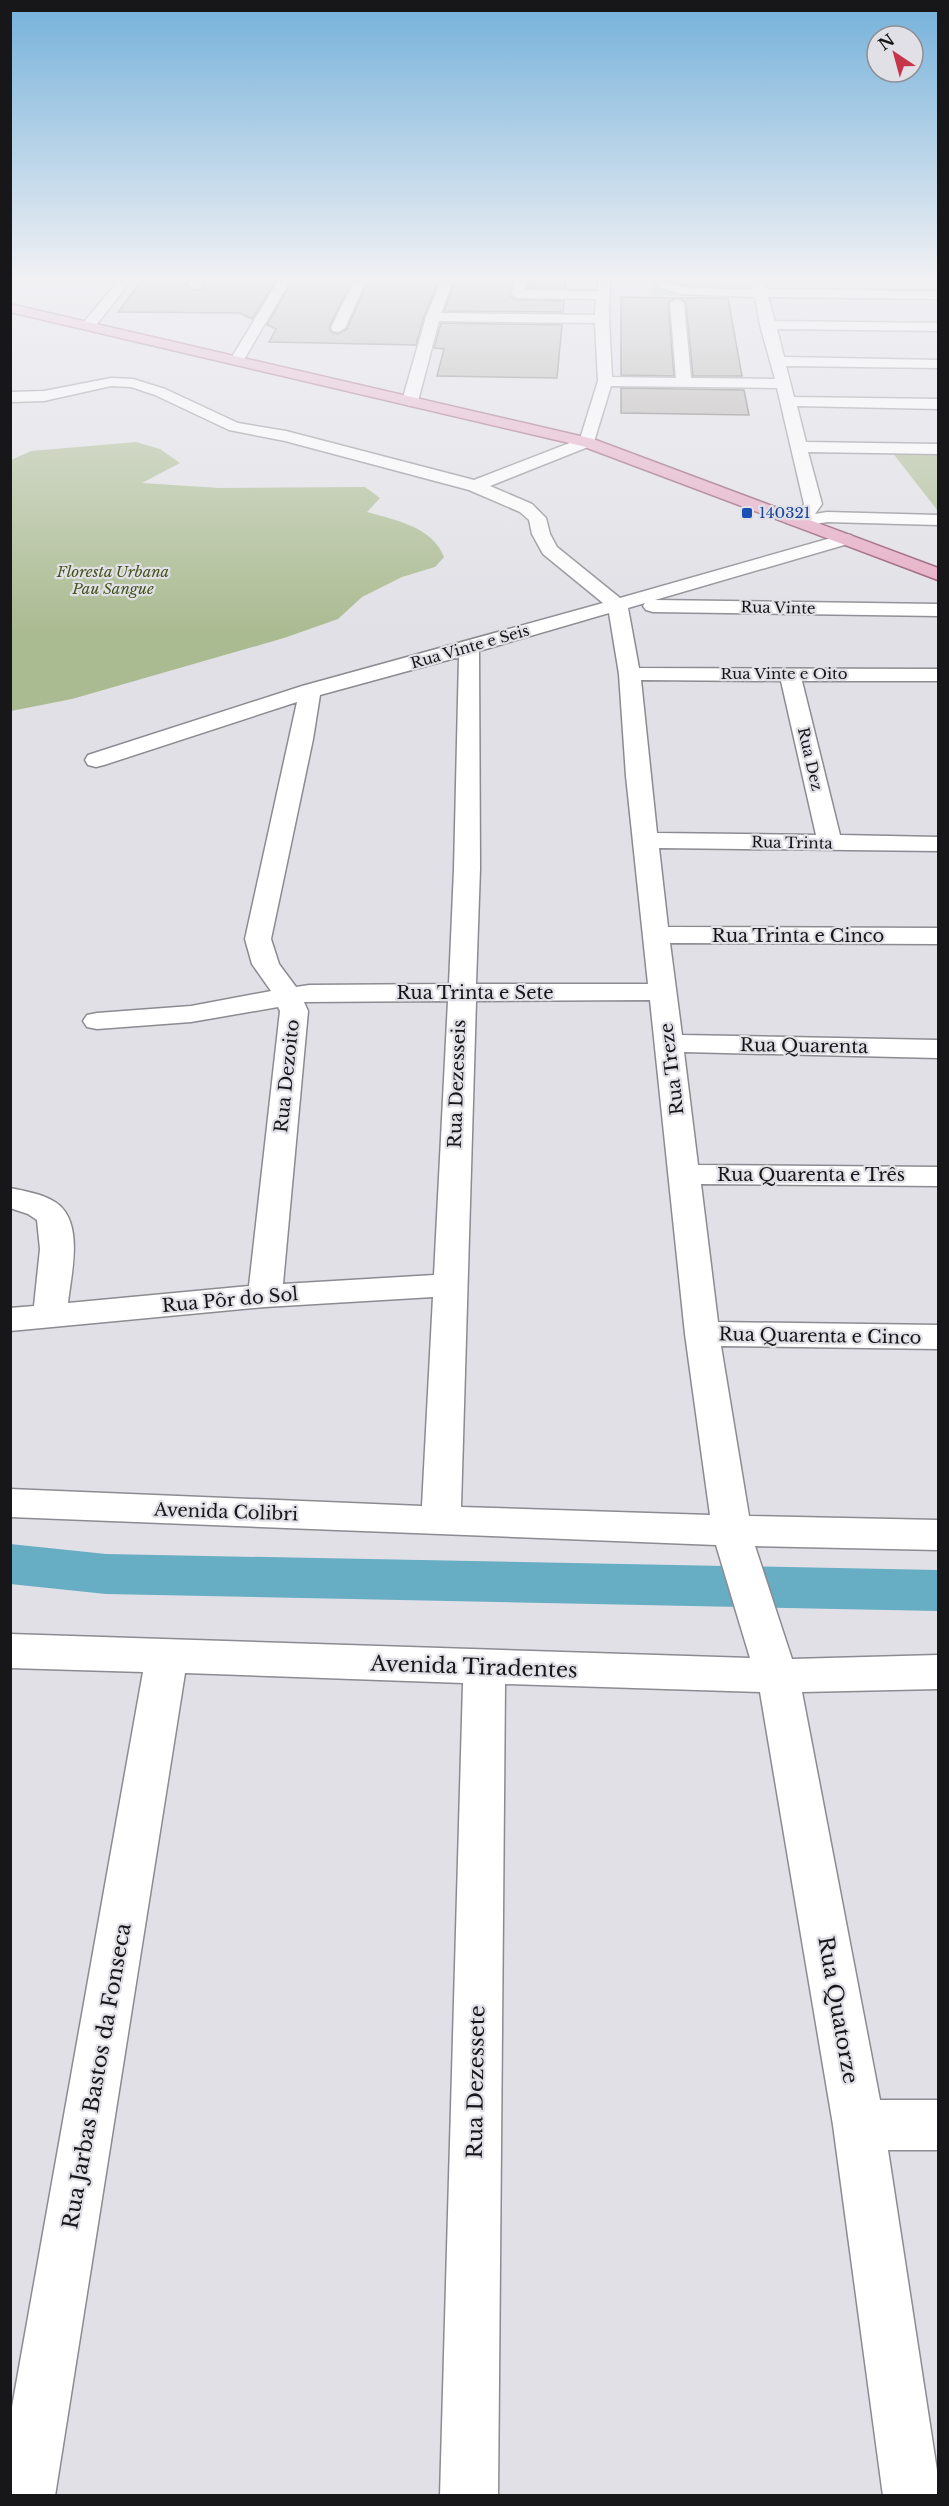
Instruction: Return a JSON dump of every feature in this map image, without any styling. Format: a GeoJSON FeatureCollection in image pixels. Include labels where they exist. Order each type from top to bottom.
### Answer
{"type":"FeatureCollection","features":[{"type":"Feature","properties":{"kind":"main road"},"geometry":{"type":"LineString","coordinates":[[401,398],[587,442],[939,574]]}},
{"type":"Feature","properties":{"kind":"street"},"geometry":{"type":"LineString","coordinates":[[171,398],[218,422],[286,436],[475,486],[526,508],[537,518],[541,534],[550,550],[618,606]]}},
{"type":"Feature","properties":{"kind":"street"},"geometry":{"type":"LineString","coordinates":[[475,486],[587,442],[600,398]]}},
{"type":"Feature","properties":{"kind":"street"},"geometry":{"type":"LineString","coordinates":[[785,398],[813,504],[806,516],[796,521]]}},
{"type":"Feature","properties":{"kind":"street"},"geometry":{"type":"LineString","coordinates":[[786,401],[939,404]]}},
{"type":"Feature","properties":{"kind":"street"},"geometry":{"type":"LineString","coordinates":[[798,447],[939,449]]}},
{"type":"Feature","properties":{"kind":"street"},"geometry":{"type":"LineString","coordinates":[[796,521],[827,517],[939,520]]}},
{"type":"Feature","properties":{"kind":"street","name":"Rua Vinte e Seis"},"geometry":{"type":"LineString","coordinates":[[96,760],[310,691],[618,606],[845,539]]}},
{"type":"Feature","properties":{"kind":"street","name":"Rua Vinte"},"geometry":{"type":"LineString","coordinates":[[618,606],[939,610]]}},
{"type":"Feature","properties":{"kind":"street","name":"Rua Treze"},"geometry":{"type":"LineString","coordinates":[[618,606],[630,674],[662,992],[702,1334],[736,1545]]}},
{"type":"Feature","properties":{"kind":"street","name":"Rua Dezesseis"},"geometry":{"type":"LineString","coordinates":[[441,1520],[466,869],[469,648]]}},
{"type":"Feature","properties":{"kind":"street","name":"Rua Vinte e Oito"},"geometry":{"type":"LineString","coordinates":[[630,674],[939,675]]}},
{"type":"Feature","properties":{"kind":"street","name":"Rua Dez"},"geometry":{"type":"LineString","coordinates":[[790,675],[830,844]]}},
{"type":"Feature","properties":{"kind":"street","name":"Rua Dezoito"},"geometry":{"type":"LineString","coordinates":[[265,1296],[294,1011],[288,996],[266,964],[258,939],[302,739],[310,691]]}},
{"type":"Feature","properties":{"kind":"street","name":"Rua Trinta"},"geometry":{"type":"LineString","coordinates":[[646,840],[939,844]]}},
{"type":"Feature","properties":{"kind":"street","name":"Rua Trinta e Cinco"},"geometry":{"type":"LineString","coordinates":[[657,935],[939,936]]}},
{"type":"Feature","properties":{"kind":"street","name":"Rua Trinta e Sete"},"geometry":{"type":"LineString","coordinates":[[97,1022],[191,1014],[309,993],[662,992]]}},
{"type":"Feature","properties":{"kind":"street","name":"Rua Quarenta"},"geometry":{"type":"LineString","coordinates":[[669,1043],[939,1049]]}},
{"type":"Feature","properties":{"kind":"street","name":"Rua Quarenta e Três"},"geometry":{"type":"LineString","coordinates":[[684,1174],[939,1176]]}},
{"type":"Feature","properties":{"kind":"street"},"geometry":{"type":"LineString","coordinates":[[10,1198],[45,1209],[54,1218],[57,1234],[50,1318]]}},
{"type":"Feature","properties":{"kind":"street","name":"Rua Pôr do Sol"},"geometry":{"type":"LineString","coordinates":[[10,1320],[265,1296],[450,1285]]}},
{"type":"Feature","properties":{"kind":"street","name":"Rua Quarenta e Cinco"},"geometry":{"type":"LineString","coordinates":[[702,1334],[939,1338]]}},
{"type":"Feature","properties":{"kind":"street","name":"Avenida Colibri"},"geometry":{"type":"LineString","coordinates":[[10,1503],[441,1520]]}},
{"type":"Feature","properties":{"kind":"street"},"geometry":{"type":"LineString","coordinates":[[441,1520],[736,1545],[939,1535]]}},
{"type":"Feature","properties":{"kind":"street","name":"Rua Quatorze"},"geometry":{"type":"LineString","coordinates":[[736,1545],[771,1658],[859,2126],[912,2496]]}},
{"type":"Feature","properties":{"kind":"street","name":"Avenida Tiradentes"},"geometry":{"type":"LineString","coordinates":[[10,1651],[484,1668],[771,1658],[939,1672]]}},
{"type":"Feature","properties":{"kind":"street","name":"Rua Jarbas Bastos da Fonseca"},"geometry":{"type":"LineString","coordinates":[[27,2496],[167,1656]]}},
{"type":"Feature","properties":{"kind":"street","name":"Rua Dezessete"},"geometry":{"type":"LineString","coordinates":[[469,2496],[484,1668]]}},
{"type":"Feature","properties":{"kind":"street"},"geometry":{"type":"LineString","coordinates":[[859,2126],[939,2125]]}},
{"type":"Feature","properties":{"kind":"green space","name":"Floresta Urbana Pau Sangue"},"geometry":{"type":"Polygon","coordinates":[[[136,442],[160,449],[180,463],[142,483],[219,488],[365,487],[380,498],[367,512],[412,526],[431,538],[444,557],[435,567],[402,577],[362,597],[338,619],[284,638],[72,699],[11,711],[11,460],[31,451],[136,442]]]}},
{"type":"Feature","properties":{"kind":"green space"},"geometry":{"type":"Polygon","coordinates":[[[888,447],[938,448],[938,511],[888,447]]]}},
{"type":"Feature","properties":{"kind":"building"},"geometry":{"type":"Polygon","coordinates":[[[621,398],[746,398],[749,415],[621,413],[621,398]]]}},
{"type":"Feature","properties":{"kind":"waterway"},"geometry":{"type":"LineString","coordinates":[[10,1564],[106,1574],[938,1591]]}},
{"type":"Feature","properties":{"kind":"place","name":"140321"},"geometry":{"type":"Point","coordinates":[747,513]}}]}
